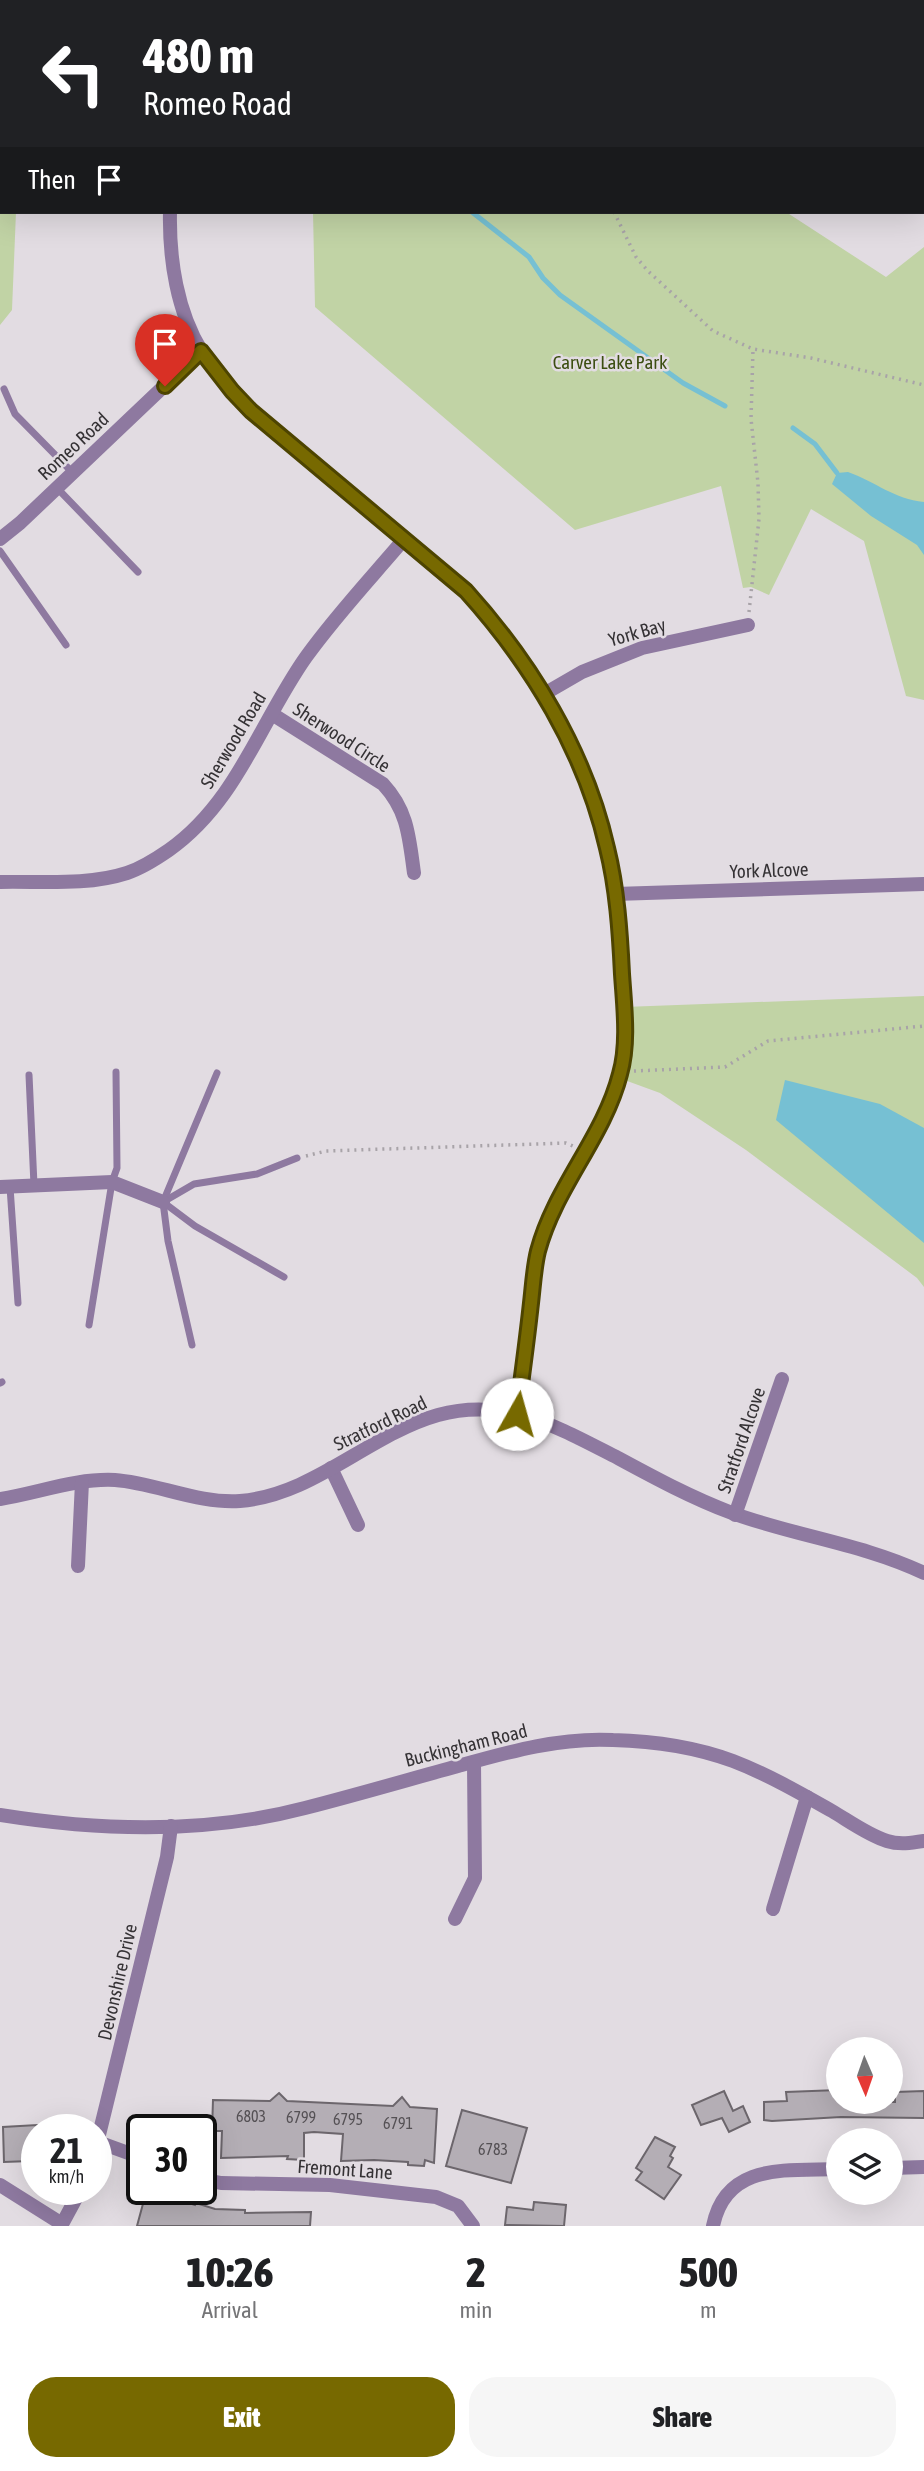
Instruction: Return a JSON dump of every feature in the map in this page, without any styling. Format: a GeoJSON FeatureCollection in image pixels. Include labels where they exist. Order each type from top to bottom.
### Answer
{"type":"FeatureCollection","features":[{"type":"Feature","properties":{"kind":"street"},"geometry":{"type":"LineString","coordinates":[[170,214],[173,267],[180,296],[201,351],[251,411],[405,538],[466,591],[493,621],[544,694],[571,746],[593,800],[607,848],[615,894],[624,1007],[621,1071],[611,1106],[557,1201],[538,1251],[517,1414]]}},
{"type":"Feature","properties":{"kind":"street","name":"Romeo Road"},"geometry":{"type":"LineString","coordinates":[[0,539],[201,351]]}},
{"type":"Feature","properties":{"kind":"street","name":"Sherwood Road"},"geometry":{"type":"LineString","coordinates":[[0,882],[97,880],[128,873],[178,843],[224,797],[305,659],[405,538]]}},
{"type":"Feature","properties":{"kind":"street","name":"York Bay"},"geometry":{"type":"LineString","coordinates":[[544,694],[582,672],[642,648],[748,625]]}},
{"type":"Feature","properties":{"kind":"street","name":"Sherwood Circle"},"geometry":{"type":"LineString","coordinates":[[272,715],[383,784],[394,796],[401,807],[410,839],[414,873]]}},
{"type":"Feature","properties":{"kind":"street","name":"York Alcove"},"geometry":{"type":"LineString","coordinates":[[615,894],[924,884]]}},
{"type":"Feature","properties":{"kind":"street"},"geometry":{"type":"LineString","coordinates":[[5,1186],[112,1182],[163,1202]]}},
{"type":"Feature","properties":{"kind":"street","name":"Stratford Alcove"},"geometry":{"type":"LineString","coordinates":[[736,1514],[782,1379]]}},
{"type":"Feature","properties":{"kind":"street","name":"Stratford Road"},"geometry":{"type":"LineString","coordinates":[[0,1499],[82,1482],[113,1480],[139,1483],[209,1499],[238,1501],[288,1490],[405,1428],[438,1415],[465,1411],[517,1414],[545,1421],[673,1488],[736,1514],[887,1558],[924,1573]]}},
{"type":"Feature","properties":{"kind":"street"},"geometry":{"type":"LineString","coordinates":[[331,1468],[358,1525]]}},
{"type":"Feature","properties":{"kind":"street"},"geometry":{"type":"LineString","coordinates":[[78,1566],[82,1482]]}},
{"type":"Feature","properties":{"kind":"street","name":"Buckingham Road"},"geometry":{"type":"LineString","coordinates":[[0,1815],[96,1826],[223,1823],[302,1809],[513,1751],[576,1740],[611,1740],[689,1748],[732,1760],[889,1842],[911,1844],[924,1841]]}},
{"type":"Feature","properties":{"kind":"street"},"geometry":{"type":"LineString","coordinates":[[455,1919],[475,1878],[474,1762]]}},
{"type":"Feature","properties":{"kind":"street"},"geometry":{"type":"LineString","coordinates":[[773,1909],[807,1797]]}},
{"type":"Feature","properties":{"kind":"street","name":"Devonshire Drive"},"geometry":{"type":"LineString","coordinates":[[105,2114],[167,1857],[171,1826]]}},
{"type":"Feature","properties":{"kind":"street"},"geometry":{"type":"LineString","coordinates":[[903,2168],[924,2167]]}},
{"type":"Feature","properties":{"kind":"street"},"geometry":{"type":"LineString","coordinates":[[713,2226],[718,2207],[725,2196],[748,2178],[776,2171],[826,2169]]}},
{"type":"Feature","properties":{"kind":"street","name":"Fremont Lane"},"geometry":{"type":"LineString","coordinates":[[217,2182],[342,2186],[436,2197],[458,2206],[473,2226]]}},
{"type":"Feature","properties":{"kind":"street"},"geometry":{"type":"LineString","coordinates":[[0,2185],[61,2225],[72,2205]]}},
{"type":"Feature","properties":{"kind":"lane"},"geometry":{"type":"LineString","coordinates":[[4,389],[15,414],[73,473]]}},
{"type":"Feature","properties":{"kind":"lane"},"geometry":{"type":"LineString","coordinates":[[57,488],[138,572]]}},
{"type":"Feature","properties":{"kind":"lane"},"geometry":{"type":"LineString","coordinates":[[0,551],[66,645]]}},
{"type":"Feature","properties":{"kind":"lane"},"geometry":{"type":"LineString","coordinates":[[89,1325],[112,1182],[117,1168],[116,1072]]}},
{"type":"Feature","properties":{"kind":"lane"},"geometry":{"type":"LineString","coordinates":[[192,1345],[168,1241],[163,1202],[217,1073]]}},
{"type":"Feature","properties":{"kind":"lane"},"geometry":{"type":"LineString","coordinates":[[29,1075],[34,1185]]}},
{"type":"Feature","properties":{"kind":"lane"},"geometry":{"type":"LineString","coordinates":[[163,1202],[194,1184],[257,1174],[297,1158]]}},
{"type":"Feature","properties":{"kind":"lane"},"geometry":{"type":"LineString","coordinates":[[5,1186],[18,1303]]}},
{"type":"Feature","properties":{"kind":"lane"},"geometry":{"type":"LineString","coordinates":[[163,1202],[195,1226],[284,1277]]}},
{"type":"Feature","properties":{"kind":"path"},"geometry":{"type":"LineString","coordinates":[[615,214],[636,257],[713,331],[753,349],[811,358],[924,384]]}},
{"type":"Feature","properties":{"kind":"path"},"geometry":{"type":"LineString","coordinates":[[748,625],[760,519],[751,419],[753,349]]}},
{"type":"Feature","properties":{"kind":"path"},"geometry":{"type":"LineString","coordinates":[[621,1071],[725,1067],[768,1041],[924,1026]]}},
{"type":"Feature","properties":{"kind":"path"},"geometry":{"type":"LineString","coordinates":[[297,1158],[326,1151],[566,1143],[586,1150]]}},
{"type":"Feature","properties":{"kind":"green space"},"geometry":{"type":"Polygon","coordinates":[[[0,214],[16,214],[12,310],[0,325],[0,214]]]}},
{"type":"Feature","properties":{"kind":"green space","name":"Carver Lake Park"},"geometry":{"type":"Polygon","coordinates":[[[313,214],[789,214],[886,277],[924,247],[924,700],[906,696],[864,541],[811,509],[769,595],[751,587],[743,588],[721,486],[575,530],[315,307],[313,214]]]}},
{"type":"Feature","properties":{"kind":"green space"},"geometry":{"type":"Polygon","coordinates":[[[924,996],[924,1287],[917,1278],[746,1150],[660,1093],[619,1078],[624,1007],[924,996]]]}},
{"type":"Feature","properties":{"kind":"water"},"geometry":{"type":"Polygon","coordinates":[[[848,472],[894,494],[924,502],[924,555],[917,545],[871,516],[832,484],[837,473],[848,472]]]}},
{"type":"Feature","properties":{"kind":"water"},"geometry":{"type":"Polygon","coordinates":[[[785,1080],[880,1104],[924,1128],[924,1243],[776,1120],[785,1080]]]}},
{"type":"Feature","properties":{"kind":"building"},"geometry":{"type":"Polygon","coordinates":[[[826,2090],[826,2114],[903,2114],[903,2092],[924,2091],[924,2118],[764,2120],[764,2102],[787,2101],[786,2092],[826,2090]]]}},
{"type":"Feature","properties":{"kind":"building"},"geometry":{"type":"Polygon","coordinates":[[[724,2091],[733,2111],[743,2106],[750,2122],[729,2132],[722,2118],[701,2125],[692,2105],[724,2091]]]}},
{"type":"Feature","properties":{"kind":"building"},"geometry":{"type":"Polygon","coordinates":[[[279,2093],[287,2101],[393,2106],[402,2097],[410,2107],[437,2109],[434,2163],[425,2160],[424,2166],[408,2165],[408,2162],[341,2161],[343,2134],[314,2132],[304,2133],[304,2160],[287,2159],[288,2156],[221,2158],[222,2131],[217,2131],[217,2114],[213,2114],[213,2100],[270,2101],[279,2093]]]}},
{"type":"Feature","properties":{"kind":"building"},"geometry":{"type":"Polygon","coordinates":[[[462,2110],[527,2128],[511,2183],[446,2166],[462,2110]]]}},
{"type":"Feature","properties":{"kind":"building"},"geometry":{"type":"Polygon","coordinates":[[[21,2126],[21,2161],[4,2162],[3,2127],[21,2126]]]}},
{"type":"Feature","properties":{"kind":"building"},"geometry":{"type":"Polygon","coordinates":[[[655,2137],[675,2147],[668,2167],[681,2175],[664,2199],[636,2180],[642,2172],[636,2168],[655,2137]]]}},
{"type":"Feature","properties":{"kind":"building"},"geometry":{"type":"Polygon","coordinates":[[[534,2202],[566,2205],[564,2226],[505,2225],[507,2207],[533,2210],[534,2202]]]}},
{"type":"Feature","properties":{"kind":"building"},"geometry":{"type":"Polygon","coordinates":[[[143,2205],[202,2205],[215,2209],[245,2210],[245,2213],[311,2212],[310,2226],[137,2226],[143,2205]]]}},
{"type":"Feature","properties":{"kind":"waterway"},"geometry":{"type":"LineString","coordinates":[[475,214],[529,257],[543,278],[560,295],[683,383],[725,406]]}},
{"type":"Feature","properties":{"kind":"waterway"},"geometry":{"type":"LineString","coordinates":[[793,428],[815,444],[837,473]]}},
{"type":"Feature","properties":{"kind":"route"},"geometry":{"type":"LineString","coordinates":[[165,386],[201,351],[251,411],[466,591],[517,652],[544,694],[571,746],[593,800],[607,848],[621,945],[624,1044],[621,1071],[611,1106],[557,1201],[538,1251],[517,1414]]}}]}
